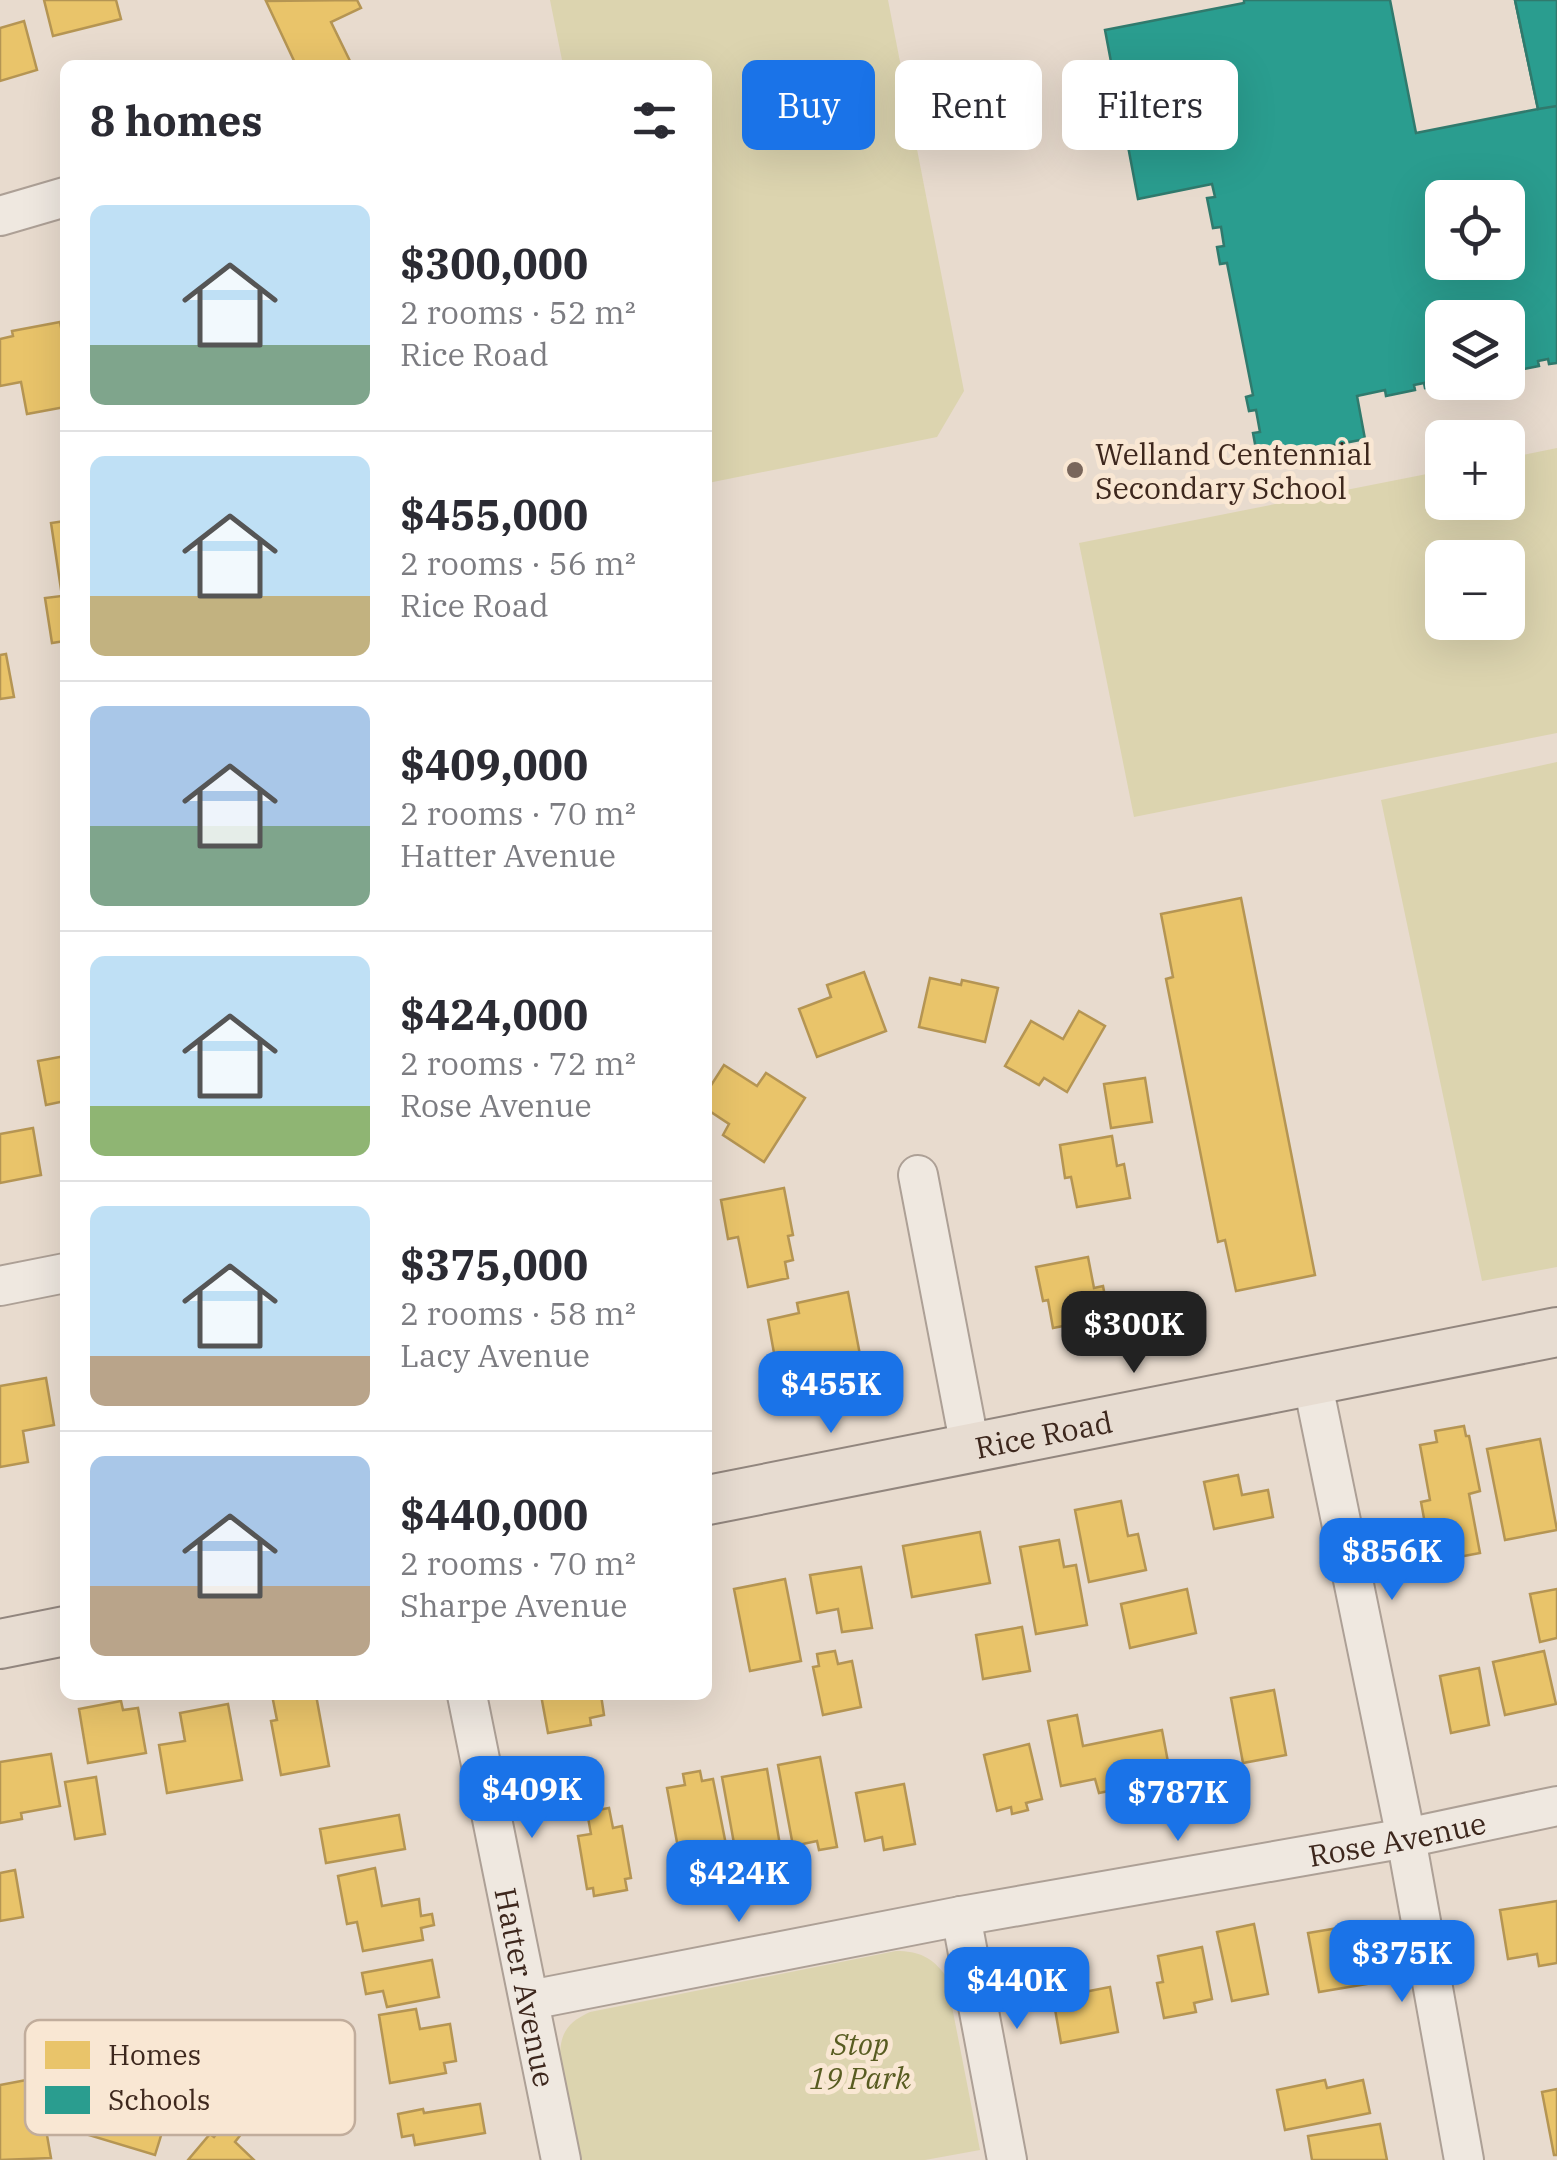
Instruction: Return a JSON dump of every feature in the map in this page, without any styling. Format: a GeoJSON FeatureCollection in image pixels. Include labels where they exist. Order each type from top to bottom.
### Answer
{"type":"FeatureCollection","features":[{"type":"Feature","properties":{"kind":"main road","name":"Rice Road"},"geometry":{"type":"LineString","coordinates":[[712,1499],[1557,1332]]}},
{"type":"Feature","properties":{"kind":"main road"},"geometry":{"type":"LineString","coordinates":[[0,1644],[60,1631]]}},
{"type":"Feature","properties":{"kind":"street"},"geometry":{"type":"LineString","coordinates":[[0,216],[60,199]]}},
{"type":"Feature","properties":{"kind":"street"},"geometry":{"type":"LineString","coordinates":[[918,1175],[970,1448]]}},
{"type":"Feature","properties":{"kind":"street"},"geometry":{"type":"LineString","coordinates":[[0,1286],[60,1274]]}},
{"type":"Feature","properties":{"kind":"street"},"geometry":{"type":"LineString","coordinates":[[1312,1380],[1406,1838],[1464,2160]]}},
{"type":"Feature","properties":{"kind":"street","name":"Hatter Avenue"},"geometry":{"type":"LineString","coordinates":[[469,1700],[560,2160]]}},
{"type":"Feature","properties":{"kind":"street","name":"Rose Avenue"},"geometry":{"type":"LineString","coordinates":[[530,2000],[961,1916],[1406,1838],[1557,1806]]}},
{"type":"Feature","properties":{"kind":"street"},"geometry":{"type":"LineString","coordinates":[[961,1916],[1007,2160]]}},
{"type":"Feature","properties":{"kind":"green space"},"geometry":{"type":"Polygon","coordinates":[[[550,0],[888,0],[900,60],[895,60],[895,150],[917,150],[964,391],[937,437],[712,482],[712,60],[562,60],[550,0]]]}},
{"type":"Feature","properties":{"kind":"green space"},"geometry":{"type":"Polygon","coordinates":[[[1557,448],[1557,733],[1134,817],[1079,543],[1425,474],[1425,520],[1525,520],[1525,455],[1557,448]]]}},
{"type":"Feature","properties":{"kind":"green space"},"geometry":{"type":"Polygon","coordinates":[[[1557,762],[1557,1267],[1482,1281],[1381,800],[1557,762]]]}},
{"type":"Feature","properties":{"kind":"green space","name":"Stop 19 Park"},"geometry":{"type":"Polygon","coordinates":[[[896,1951],[924,1956],[946,1976],[980,2150],[925,2160],[579,2160],[560,2059],[565,2032],[576,2020],[590,2012],[896,1951]]]}},
{"type":"Feature","properties":{"kind":"building: Homes"},"geometry":{"type":"Polygon","coordinates":[[[44,0],[116,0],[121,19],[53,36],[44,0]]]}},
{"type":"Feature","properties":{"kind":"building: Homes"},"geometry":{"type":"Polygon","coordinates":[[[357,0],[361,8],[331,22],[350,60],[294,60],[266,1],[357,0]]]}},
{"type":"Feature","properties":{"kind":"building: Homes"},"geometry":{"type":"Polygon","coordinates":[[[24,21],[37,70],[0,81],[0,28],[24,21]]]}},
{"type":"Feature","properties":{"kind":"building: Homes"},"geometry":{"type":"Polygon","coordinates":[[[60,322],[60,408],[27,414],[21,382],[0,386],[0,339],[13,336],[12,331],[60,322]]]}},
{"type":"Feature","properties":{"kind":"building: Homes"},"geometry":{"type":"Polygon","coordinates":[[[60,522],[60,583],[51,523],[60,522]]]}},
{"type":"Feature","properties":{"kind":"building: Homes"},"geometry":{"type":"Polygon","coordinates":[[[60,596],[60,642],[52,643],[45,598],[60,596]]]}},
{"type":"Feature","properties":{"kind":"building: Homes"},"geometry":{"type":"Polygon","coordinates":[[[6,654],[14,697],[0,699],[0,655],[6,654]]]}},
{"type":"Feature","properties":{"kind":"building: Homes"},"geometry":{"type":"Polygon","coordinates":[[[1241,898],[1315,1275],[1236,1291],[1225,1240],[1218,1242],[1166,979],[1173,977],[1161,914],[1241,898]]]}},
{"type":"Feature","properties":{"kind":"building: Homes"},"geometry":{"type":"Polygon","coordinates":[[[864,972],[886,1031],[817,1057],[799,1009],[831,997],[827,985],[864,972]]]}},
{"type":"Feature","properties":{"kind":"building: Homes"},"geometry":{"type":"Polygon","coordinates":[[[930,978],[998,988],[985,1042],[919,1027],[930,978]]]}},
{"type":"Feature","properties":{"kind":"building: Homes"},"geometry":{"type":"Polygon","coordinates":[[[1079,1011],[1105,1026],[1067,1092],[1044,1078],[1039,1085],[1005,1066],[1031,1021],[1063,1039],[1079,1011]]]}},
{"type":"Feature","properties":{"kind":"building: Homes"},"geometry":{"type":"Polygon","coordinates":[[[60,1057],[60,1102],[46,1105],[38,1061],[60,1057]]]}},
{"type":"Feature","properties":{"kind":"building: Homes"},"geometry":{"type":"Polygon","coordinates":[[[724,1065],[757,1086],[766,1073],[805,1098],[764,1162],[723,1135],[729,1124],[712,1113],[712,1084],[724,1065]]]}},
{"type":"Feature","properties":{"kind":"building: Homes"},"geometry":{"type":"Polygon","coordinates":[[[1145,1078],[1152,1122],[1111,1128],[1104,1084],[1145,1078]]]}},
{"type":"Feature","properties":{"kind":"building: Homes"},"geometry":{"type":"Polygon","coordinates":[[[33,1128],[41,1175],[0,1183],[0,1134],[33,1128]]]}},
{"type":"Feature","properties":{"kind":"building: Homes"},"geometry":{"type":"Polygon","coordinates":[[[1112,1136],[1117,1166],[1124,1164],[1130,1198],[1077,1207],[1071,1177],[1065,1178],[1060,1145],[1112,1136]]]}},
{"type":"Feature","properties":{"kind":"building: Homes"},"geometry":{"type":"Polygon","coordinates":[[[784,1188],[793,1235],[788,1236],[793,1260],[785,1262],[788,1278],[748,1287],[738,1237],[728,1239],[721,1200],[784,1188]]]}},
{"type":"Feature","properties":{"kind":"building: Homes"},"geometry":{"type":"Polygon","coordinates":[[[1088,1257],[1094,1288],[1103,1286],[1109,1317],[1053,1328],[1036,1267],[1088,1257]]]}},
{"type":"Feature","properties":{"kind":"building: Homes"},"geometry":{"type":"Polygon","coordinates":[[[848,1292],[861,1360],[814,1370],[811,1357],[776,1364],[768,1320],[799,1313],[797,1303],[848,1292]]]}},
{"type":"Feature","properties":{"kind":"building: Homes"},"geometry":{"type":"Polygon","coordinates":[[[46,1378],[54,1425],[23,1431],[28,1462],[0,1467],[0,1386],[46,1378]]]}},
{"type":"Feature","properties":{"kind":"building: Homes"},"geometry":{"type":"Polygon","coordinates":[[[1464,1426],[1480,1491],[1469,1494],[1480,1553],[1432,1562],[1421,1502],[1430,1500],[1420,1445],[1437,1442],[1435,1431],[1464,1426]]]}},
{"type":"Feature","properties":{"kind":"building: Homes"},"geometry":{"type":"Polygon","coordinates":[[[1540,1439],[1557,1530],[1505,1540],[1487,1449],[1540,1439]]]}},
{"type":"Feature","properties":{"kind":"building: Homes"},"geometry":{"type":"Polygon","coordinates":[[[1238,1475],[1242,1495],[1268,1490],[1273,1517],[1214,1529],[1204,1482],[1238,1475]]]}},
{"type":"Feature","properties":{"kind":"building: Homes"},"geometry":{"type":"Polygon","coordinates":[[[1121,1501],[1128,1536],[1138,1534],[1146,1570],[1089,1582],[1075,1510],[1121,1501]]]}},
{"type":"Feature","properties":{"kind":"building: Homes"},"geometry":{"type":"Polygon","coordinates":[[[980,1532],[990,1583],[912,1597],[903,1546],[980,1532]]]}},
{"type":"Feature","properties":{"kind":"building: Homes"},"geometry":{"type":"Polygon","coordinates":[[[1059,1540],[1064,1567],[1076,1565],[1087,1625],[1036,1634],[1020,1547],[1059,1540]]]}},
{"type":"Feature","properties":{"kind":"building: Homes"},"geometry":{"type":"Polygon","coordinates":[[[861,1567],[872,1628],[842,1632],[838,1609],[817,1613],[810,1575],[861,1567]]]}},
{"type":"Feature","properties":{"kind":"building: Homes"},"geometry":{"type":"Polygon","coordinates":[[[785,1579],[801,1661],[750,1671],[734,1589],[785,1579]]]}},
{"type":"Feature","properties":{"kind":"building: Homes"},"geometry":{"type":"Polygon","coordinates":[[[1187,1589],[1196,1633],[1130,1648],[1121,1604],[1187,1589]]]}},
{"type":"Feature","properties":{"kind":"building: Homes"},"geometry":{"type":"Polygon","coordinates":[[[1557,1589],[1557,1638],[1540,1642],[1530,1594],[1557,1589]]]}},
{"type":"Feature","properties":{"kind":"building: Homes"},"geometry":{"type":"Polygon","coordinates":[[[1022,1627],[1030,1671],[983,1679],[976,1635],[1022,1627]]]}},
{"type":"Feature","properties":{"kind":"building: Homes"},"geometry":{"type":"Polygon","coordinates":[[[835,1651],[838,1664],[852,1661],[861,1707],[823,1715],[813,1667],[819,1666],[817,1654],[835,1651]]]}},
{"type":"Feature","properties":{"kind":"building: Homes"},"geometry":{"type":"Polygon","coordinates":[[[1544,1651],[1556,1704],[1505,1715],[1493,1662],[1544,1651]]]}},
{"type":"Feature","properties":{"kind":"building: Homes"},"geometry":{"type":"Polygon","coordinates":[[[1479,1668],[1489,1725],[1451,1733],[1440,1676],[1479,1668]]]}},
{"type":"Feature","properties":{"kind":"building: Homes"},"geometry":{"type":"Polygon","coordinates":[[[1274,1690],[1286,1755],[1243,1763],[1231,1698],[1274,1690]]]}},
{"type":"Feature","properties":{"kind":"building: Homes"},"geometry":{"type":"Polygon","coordinates":[[[273,1700],[317,1700],[329,1766],[281,1775],[271,1721],[277,1720],[273,1700]]]}},
{"type":"Feature","properties":{"kind":"building: Homes"},"geometry":{"type":"Polygon","coordinates":[[[542,1700],[602,1700],[604,1715],[590,1718],[591,1725],[548,1733],[542,1700]]]}},
{"type":"Feature","properties":{"kind":"building: Homes"},"geometry":{"type":"Polygon","coordinates":[[[121,1701],[123,1710],[138,1708],[146,1753],[88,1763],[79,1709],[121,1701]]]}},
{"type":"Feature","properties":{"kind":"building: Homes"},"geometry":{"type":"Polygon","coordinates":[[[228,1704],[242,1780],[167,1793],[159,1745],[185,1741],[180,1713],[228,1704]]]}},
{"type":"Feature","properties":{"kind":"building: Homes"},"geometry":{"type":"Polygon","coordinates":[[[1077,1715],[1083,1746],[1162,1730],[1171,1778],[1099,1793],[1095,1779],[1061,1786],[1048,1721],[1077,1715]]]}},
{"type":"Feature","properties":{"kind":"building: Homes"},"geometry":{"type":"Polygon","coordinates":[[[1029,1744],[1042,1799],[1026,1803],[1028,1810],[1012,1814],[1011,1807],[997,1811],[984,1755],[1029,1744]]]}},
{"type":"Feature","properties":{"kind":"building: Homes"},"geometry":{"type":"Polygon","coordinates":[[[51,1754],[60,1806],[21,1813],[22,1819],[0,1823],[0,1762],[51,1754]]]}},
{"type":"Feature","properties":{"kind":"building: Homes"},"geometry":{"type":"Polygon","coordinates":[[[820,1757],[837,1847],[819,1850],[817,1841],[793,1846],[778,1765],[820,1757]]]}},
{"type":"Feature","properties":{"kind":"building: Homes"},"geometry":{"type":"Polygon","coordinates":[[[767,1769],[781,1851],[763,1855],[765,1866],[739,1871],[722,1777],[767,1769]]]}},
{"type":"Feature","properties":{"kind":"building: Homes"},"geometry":{"type":"Polygon","coordinates":[[[700,1771],[702,1781],[713,1779],[730,1865],[725,1866],[726,1874],[690,1882],[688,1874],[683,1875],[667,1788],[685,1785],[683,1774],[700,1771]]]}},
{"type":"Feature","properties":{"kind":"building: Homes"},"geometry":{"type":"Polygon","coordinates":[[[96,1777],[105,1834],[75,1839],[65,1782],[96,1777]]]}},
{"type":"Feature","properties":{"kind":"building: Homes"},"geometry":{"type":"Polygon","coordinates":[[[904,1784],[915,1844],[884,1850],[882,1837],[865,1841],[856,1793],[904,1784]]]}},
{"type":"Feature","properties":{"kind":"building: Homes"},"geometry":{"type":"Polygon","coordinates":[[[609,1808],[613,1828],[622,1826],[631,1878],[625,1879],[627,1890],[594,1896],[593,1888],[587,1889],[578,1836],[591,1834],[587,1812],[609,1808]]]}},
{"type":"Feature","properties":{"kind":"building: Homes"},"geometry":{"type":"Polygon","coordinates":[[[399,1815],[405,1849],[326,1863],[320,1829],[399,1815]]]}},
{"type":"Feature","properties":{"kind":"building: Homes"},"geometry":{"type":"Polygon","coordinates":[[[375,1868],[382,1906],[419,1899],[421,1916],[432,1914],[434,1925],[421,1928],[423,1940],[363,1951],[357,1922],[347,1924],[338,1876],[375,1868]]]}},
{"type":"Feature","properties":{"kind":"building: Homes"},"geometry":{"type":"Polygon","coordinates":[[[15,1870],[23,1917],[0,1921],[0,1873],[15,1870]]]}},
{"type":"Feature","properties":{"kind":"building: Homes"},"geometry":{"type":"Polygon","coordinates":[[[1557,1901],[1557,1963],[1539,1966],[1537,1954],[1508,1959],[1500,1910],[1557,1901]]]}},
{"type":"Feature","properties":{"kind":"building: Homes"},"geometry":{"type":"Polygon","coordinates":[[[1254,1924],[1268,1994],[1232,2001],[1217,1932],[1254,1924]]]}},
{"type":"Feature","properties":{"kind":"building: Homes"},"geometry":{"type":"Polygon","coordinates":[[[1356,1925],[1367,1984],[1319,1992],[1308,1933],[1356,1925]]]}},
{"type":"Feature","properties":{"kind":"building: Homes"},"geometry":{"type":"Polygon","coordinates":[[[1202,1947],[1212,1999],[1194,2003],[1196,2012],[1164,2018],[1157,1983],[1163,1982],[1158,1956],[1202,1947]]]}},
{"type":"Feature","properties":{"kind":"building: Homes"},"geometry":{"type":"Polygon","coordinates":[[[432,1960],[439,1997],[387,2007],[383,1991],[366,1994],[362,1973],[432,1960]]]}},
{"type":"Feature","properties":{"kind":"building: Homes"},"geometry":{"type":"Polygon","coordinates":[[[1110,1987],[1118,2032],[1061,2043],[1053,1998],[1110,1987]]]}},
{"type":"Feature","properties":{"kind":"building: Homes"},"geometry":{"type":"Polygon","coordinates":[[[416,2009],[420,2029],[450,2024],[456,2061],[444,2063],[446,2073],[390,2083],[379,2015],[416,2009]]]}},
{"type":"Feature","properties":{"kind":"building: Homes"},"geometry":{"type":"Polygon","coordinates":[[[25,2080],[25,2135],[47,2135],[51,2158],[0,2160],[0,2085],[25,2080]]]}},
{"type":"Feature","properties":{"kind":"building: Homes"},"geometry":{"type":"Polygon","coordinates":[[[1325,2080],[1327,2088],[1363,2080],[1370,2113],[1285,2130],[1277,2090],[1325,2080]]]}},
{"type":"Feature","properties":{"kind":"building: Homes"},"geometry":{"type":"Polygon","coordinates":[[[1557,2089],[1557,2155],[1554,2155],[1542,2092],[1557,2089]]]}},
{"type":"Feature","properties":{"kind":"building: Homes"},"geometry":{"type":"Polygon","coordinates":[[[480,2104],[485,2133],[415,2145],[413,2135],[402,2137],[398,2114],[480,2104]]]}},
{"type":"Feature","properties":{"kind":"building: Homes"},"geometry":{"type":"Polygon","coordinates":[[[1380,2124],[1387,2160],[1312,2160],[1308,2136],[1380,2124]]]}},
{"type":"Feature","properties":{"kind":"building: Homes"},"geometry":{"type":"Polygon","coordinates":[[[89,2135],[161,2135],[155,2155],[89,2135]]]}},
{"type":"Feature","properties":{"kind":"building: Homes"},"geometry":{"type":"Polygon","coordinates":[[[209,2135],[240,2135],[235,2142],[254,2160],[188,2160],[209,2135]]]}},
{"type":"Feature","properties":{"kind":"building: Schools"},"geometry":{"type":"Polygon","coordinates":[[[1244,0],[1390,0],[1416,133],[1538,109],[1515,0],[1557,0],[1557,363],[1549,364],[1548,359],[1525,369],[1525,300],[1425,300],[1425,388],[1424,383],[1414,385],[1415,390],[1386,396],[1385,390],[1357,396],[1365,439],[1258,460],[1253,433],[1260,432],[1256,410],[1249,411],[1246,397],[1253,395],[1227,263],[1220,264],[1217,247],[1224,246],[1221,227],[1213,228],[1207,198],[1215,197],[1212,184],[1138,199],[1129,150],[1238,150],[1238,60],[1111,60],[1105,30],[1244,0]]]}},
{"type":"Feature","properties":{"kind":"building: Schools"},"geometry":{"type":"Polygon","coordinates":[[[1515,0],[1557,0],[1557,106],[1538,109],[1515,0]]]}},
{"type":"Feature","properties":{"kind":"place","name":"Welland Centennial Secondary School"},"geometry":{"type":"Point","coordinates":[1075,470]}}]}
